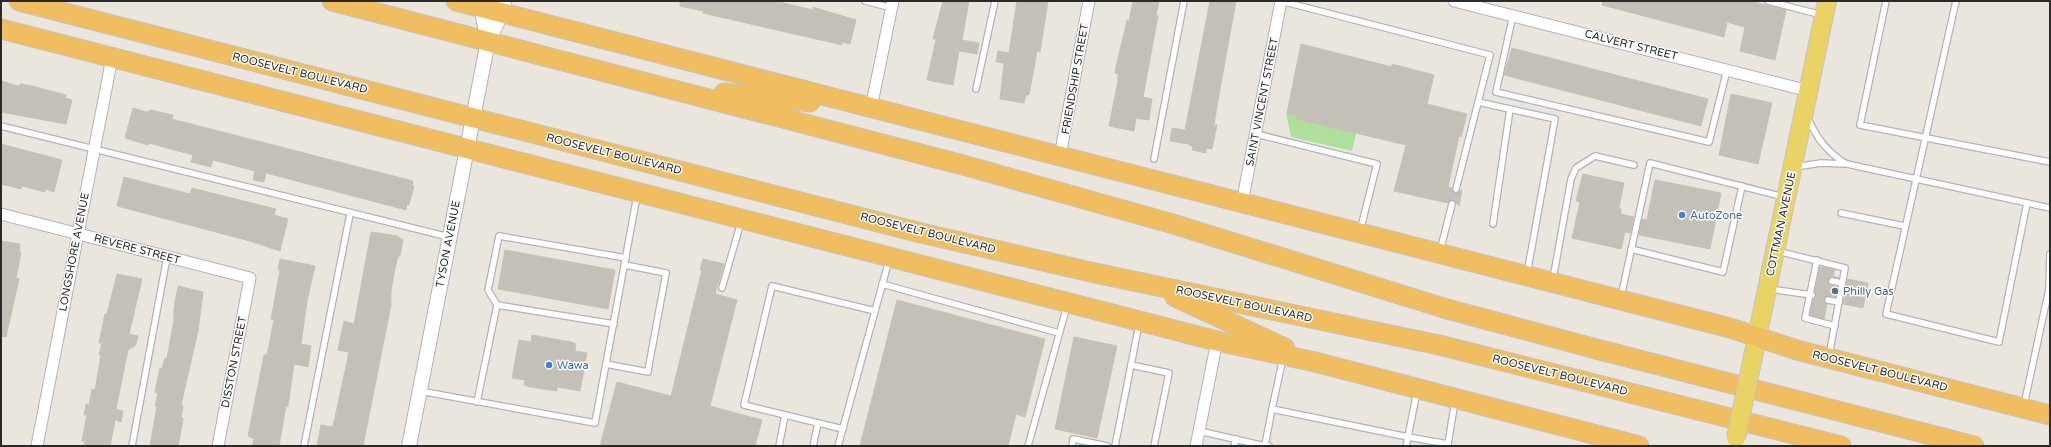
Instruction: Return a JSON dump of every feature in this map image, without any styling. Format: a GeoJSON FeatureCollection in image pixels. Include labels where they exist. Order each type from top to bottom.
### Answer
{"type":"FeatureCollection","features":[{"type":"Feature","properties":{"kind":"highway","name":"ROOSEVELT BOULEVARD"},"geometry":{"type":"LineString","coordinates":[[19,1],[921,233],[1147,284],[1453,349],[1841,446]]}},
{"type":"Feature","properties":{"kind":"highway"},"geometry":{"type":"LineString","coordinates":[[332,1],[1063,193],[1172,224],[1378,289],[1519,329],[1974,446]]}},
{"type":"Feature","properties":{"kind":"highway","name":"ROOSEVELT BOULEVARD"},"geometry":{"type":"LineString","coordinates":[[456,1],[503,7],[872,108],[1620,300],[1828,358],[2050,415]]}},
{"type":"Feature","properties":{"kind":"highway"},"geometry":{"type":"LineString","coordinates":[[1,29],[1139,322],[1217,341],[1315,362],[1456,398],[1589,436],[1639,446]]}},
{"type":"Feature","properties":{"kind":"highway"},"geometry":{"type":"LineString","coordinates":[[664,87],[872,108]]}},
{"type":"Feature","properties":{"kind":"highway"},"geometry":{"type":"LineString","coordinates":[[1147,284],[1315,362]]}},
{"type":"Feature","properties":{"kind":"main road","name":"COTTMAN AVENUE"},"geometry":{"type":"LineString","coordinates":[[1735,442],[1825,8]]}},
{"type":"Feature","properties":{"kind":"street","name":"FRIENDSHIP STREET"},"geometry":{"type":"LineString","coordinates":[[1060,156],[1089,1]]}},
{"type":"Feature","properties":{"kind":"street","name":"SAINT VINCENT STREET"},"geometry":{"type":"LineString","coordinates":[[1242,203],[1281,1]]}},
{"type":"Feature","properties":{"kind":"street","name":"CALVERT STREET"},"geometry":{"type":"LineString","coordinates":[[1454,1],[1809,91]]}},
{"type":"Feature","properties":{"kind":"street","name":"TYSON AVENUE"},"geometry":{"type":"LineString","coordinates":[[481,4],[488,41]]}},
{"type":"Feature","properties":{"kind":"street"},"geometry":{"type":"LineString","coordinates":[[872,108],[892,4]]}},
{"type":"Feature","properties":{"kind":"street","name":"TYSON AVENUE"},"geometry":{"type":"LineString","coordinates":[[409,446],[488,41],[503,7]]}},
{"type":"Feature","properties":{"kind":"street","name":"LONGSHORE AVENUE"},"geometry":{"type":"LineString","coordinates":[[37,446],[112,58]]}},
{"type":"Feature","properties":{"kind":"street","name":"REVERE STREET"},"geometry":{"type":"LineString","coordinates":[[1,214],[250,278]]}},
{"type":"Feature","properties":{"kind":"street","name":"DISSTON STREET"},"geometry":{"type":"LineString","coordinates":[[218,446],[250,278]]}},
{"type":"Feature","properties":{"kind":"street"},"geometry":{"type":"LineString","coordinates":[[1196,446],[1217,341]]}},
{"type":"Feature","properties":{"kind":"lane"},"geometry":{"type":"LineString","coordinates":[[865,1],[892,4]]}},
{"type":"Feature","properties":{"kind":"lane"},"geometry":{"type":"LineString","coordinates":[[976,89],[995,1]]}},
{"type":"Feature","properties":{"kind":"lane"},"geometry":{"type":"LineString","coordinates":[[1154,159],[1184,1]]}},
{"type":"Feature","properties":{"kind":"lane"},"geometry":{"type":"LineString","coordinates":[[1281,1],[1490,55],[1456,189]]}},
{"type":"Feature","properties":{"kind":"lane"},"geometry":{"type":"LineString","coordinates":[[1768,1],[1825,8]]}},
{"type":"Feature","properties":{"kind":"lane"},"geometry":{"type":"LineString","coordinates":[[1886,1],[1860,125],[1924,139],[2050,162]]}},
{"type":"Feature","properties":{"kind":"lane"},"geometry":{"type":"LineString","coordinates":[[1956,1],[1904,226],[1886,314],[1999,342],[2027,203]]}},
{"type":"Feature","properties":{"kind":"lane"},"geometry":{"type":"LineString","coordinates":[[1513,15],[1496,92],[1709,142],[1728,70]]}},
{"type":"Feature","properties":{"kind":"lane"},"geometry":{"type":"LineString","coordinates":[[1478,102],[1555,119],[1527,276]]}},
{"type":"Feature","properties":{"kind":"lane"},"geometry":{"type":"LineString","coordinates":[[1493,224],[1510,109]]}},
{"type":"Feature","properties":{"kind":"lane"},"geometry":{"type":"LineString","coordinates":[[1804,110],[1811,126],[1824,147],[1833,156],[1847,164]]}},
{"type":"Feature","properties":{"kind":"lane"},"geometry":{"type":"LineString","coordinates":[[1,126],[350,214],[450,237]]}},
{"type":"Feature","properties":{"kind":"lane"},"geometry":{"type":"LineString","coordinates":[[1256,134],[1377,164],[1360,233]]}},
{"type":"Feature","properties":{"kind":"lane"},"geometry":{"type":"LineString","coordinates":[[1552,283],[1571,179],[1576,168],[1595,156],[1634,165]]}},
{"type":"Feature","properties":{"kind":"lane"},"geometry":{"type":"LineString","coordinates":[[1620,300],[1650,163],[1786,197]]}},
{"type":"Feature","properties":{"kind":"lane"},"geometry":{"type":"LineString","coordinates":[[1792,168],[1821,163],[1847,164],[2050,208]]}},
{"type":"Feature","properties":{"kind":"lane"},"geometry":{"type":"LineString","coordinates":[[1631,249],[1723,272],[1742,186]]}},
{"type":"Feature","properties":{"kind":"lane"},"geometry":{"type":"LineString","coordinates":[[420,390],[477,402],[595,423],[638,194]]}},
{"type":"Feature","properties":{"kind":"lane"},"geometry":{"type":"LineString","coordinates":[[1439,254],[1452,204]]}},
{"type":"Feature","properties":{"kind":"lane"},"geometry":{"type":"LineString","coordinates":[[1841,213],[1904,226]]}},
{"type":"Feature","properties":{"kind":"lane"},"geometry":{"type":"LineString","coordinates":[[304,446],[350,214]]}},
{"type":"Feature","properties":{"kind":"lane"},"geometry":{"type":"LineString","coordinates":[[722,288],[741,220]]}},
{"type":"Feature","properties":{"kind":"lane"},"geometry":{"type":"LineString","coordinates":[[477,402],[497,305],[488,290],[499,236],[626,258]]}},
{"type":"Feature","properties":{"kind":"lane"},"geometry":{"type":"LineString","coordinates":[[1775,250],[1845,268],[1828,358]]}},
{"type":"Feature","properties":{"kind":"lane"},"geometry":{"type":"LineString","coordinates":[[2023,408],[2049,289],[2050,254]]}},
{"type":"Feature","properties":{"kind":"lane"},"geometry":{"type":"LineString","coordinates":[[132,446],[167,256]]}},
{"type":"Feature","properties":{"kind":"lane"},"geometry":{"type":"LineString","coordinates":[[838,446],[889,257]]}},
{"type":"Feature","properties":{"kind":"lane"},"geometry":{"type":"LineString","coordinates":[[1817,260],[1815,277],[1805,318],[1834,326]]}},
{"type":"Feature","properties":{"kind":"lane"},"geometry":{"type":"LineString","coordinates":[[606,364],[648,372],[666,273],[625,265]]}},
{"type":"Feature","properties":{"kind":"lane"},"geometry":{"type":"LineString","coordinates":[[1832,281],[1842,283]]}},
{"type":"Feature","properties":{"kind":"lane"},"geometry":{"type":"LineString","coordinates":[[882,284],[1059,333]]}},
{"type":"Feature","properties":{"kind":"lane"},"geometry":{"type":"LineString","coordinates":[[843,429],[744,405],[772,286],[874,311]]}},
{"type":"Feature","properties":{"kind":"lane"},"geometry":{"type":"LineString","coordinates":[[1767,289],[1811,295]]}},
{"type":"Feature","properties":{"kind":"lane"},"geometry":{"type":"LineString","coordinates":[[1828,300],[1839,302]]}},
{"type":"Feature","properties":{"kind":"lane"},"geometry":{"type":"LineString","coordinates":[[1028,446],[1068,303]]}},
{"type":"Feature","properties":{"kind":"lane"},"geometry":{"type":"LineString","coordinates":[[497,305],[614,324]]}},
{"type":"Feature","properties":{"kind":"lane"},"geometry":{"type":"LineString","coordinates":[[1115,446],[1139,322]]}},
{"type":"Feature","properties":{"kind":"lane"},"geometry":{"type":"LineString","coordinates":[[1199,431],[1266,446],[1283,356]]}},
{"type":"Feature","properties":{"kind":"lane"},"geometry":{"type":"LineString","coordinates":[[1131,365],[1169,373],[1154,446]]}},
{"type":"Feature","properties":{"kind":"lane"},"geometry":{"type":"LineString","coordinates":[[1406,446],[1418,389]]}},
{"type":"Feature","properties":{"kind":"lane"},"geometry":{"type":"LineString","coordinates":[[1272,409],[1447,445],[1456,398]]}},
{"type":"Feature","properties":{"kind":"lane"},"geometry":{"type":"LineString","coordinates":[[779,446],[785,415]]}},
{"type":"Feature","properties":{"kind":"lane"},"geometry":{"type":"LineString","coordinates":[[813,446],[818,423]]}},
{"type":"Feature","properties":{"kind":"lane"},"geometry":{"type":"LineString","coordinates":[[1072,446],[1073,439],[1107,446]]}},
{"type":"Feature","properties":{"kind":"lane"},"geometry":{"type":"LineString","coordinates":[[1234,446],[1236,439]]}},
{"type":"Feature","properties":{"kind":"green space"},"geometry":{"type":"Polygon","coordinates":[[[1286,113],[1296,116],[1296,119],[1356,133],[1352,151],[1291,137],[1286,113]]]}},
{"type":"Feature","properties":{"kind":"building"},"geometry":{"type":"Polygon","coordinates":[[[680,1],[775,1],[813,10],[813,7],[856,20],[850,44],[842,42],[842,45],[703,13],[703,11],[680,6],[680,1]]]}},
{"type":"Feature","properties":{"kind":"building"},"geometry":{"type":"Polygon","coordinates":[[[943,1],[969,1],[962,40],[979,43],[977,54],[959,51],[953,85],[927,80],[936,39],[933,39],[943,1]]]}},
{"type":"Feature","properties":{"kind":"building"},"geometry":{"type":"Polygon","coordinates":[[[1017,1],[1048,1],[1040,52],[1037,51],[1029,95],[1026,95],[1024,103],[1000,99],[1004,63],[996,62],[998,51],[1009,53],[1017,1]]]}},
{"type":"Feature","properties":{"kind":"building"},"geometry":{"type":"Polygon","coordinates":[[[1133,1],[1159,1],[1156,15],[1158,16],[1143,97],[1152,99],[1149,120],[1136,118],[1134,131],[1109,126],[1118,81],[1118,74],[1115,73],[1116,67],[1133,1]]]}},
{"type":"Feature","properties":{"kind":"building"},"geometry":{"type":"Polygon","coordinates":[[[1210,1],[1236,1],[1214,125],[1217,125],[1212,149],[1206,148],[1206,153],[1192,150],[1193,147],[1188,144],[1170,141],[1172,128],[1185,130],[1210,1]]]}},
{"type":"Feature","properties":{"kind":"building"},"geometry":{"type":"Polygon","coordinates":[[[1603,1],[1750,1],[1786,10],[1775,60],[1740,51],[1745,27],[1727,22],[1724,37],[1602,5],[1603,1]]]}},
{"type":"Feature","properties":{"kind":"building"},"geometry":{"type":"Polygon","coordinates":[[[1301,44],[1392,67],[1392,64],[1434,75],[1427,104],[1467,114],[1461,137],[1459,136],[1448,187],[1452,188],[1455,193],[1462,190],[1459,206],[1453,200],[1448,203],[1394,191],[1406,145],[1296,119],[1297,116],[1287,113],[1301,44]]]}},
{"type":"Feature","properties":{"kind":"building"},"geometry":{"type":"Polygon","coordinates":[[[1512,48],[1708,99],[1701,126],[1504,75],[1512,48]]]}},
{"type":"Feature","properties":{"kind":"building"},"geometry":{"type":"Polygon","coordinates":[[[1,81],[18,86],[21,84],[32,86],[66,95],[65,98],[72,100],[66,124],[1,112],[1,81]]]}},
{"type":"Feature","properties":{"kind":"building"},"geometry":{"type":"Polygon","coordinates":[[[1731,94],[1772,103],[1758,164],[1719,155],[1731,94]]]}},
{"type":"Feature","properties":{"kind":"building"},"geometry":{"type":"Polygon","coordinates":[[[133,108],[147,112],[151,110],[173,115],[172,119],[413,181],[412,186],[414,186],[409,205],[407,204],[406,210],[266,173],[264,182],[253,180],[255,171],[213,160],[211,167],[191,162],[193,155],[149,143],[148,145],[125,138],[133,108]]]}},
{"type":"Feature","properties":{"kind":"building"},"geometry":{"type":"Polygon","coordinates":[[[1,144],[62,160],[54,192],[46,189],[45,192],[22,186],[21,189],[1,184],[1,144]]]}},
{"type":"Feature","properties":{"kind":"building"},"geometry":{"type":"Polygon","coordinates":[[[1583,174],[1624,183],[1619,208],[1621,209],[1621,214],[1634,217],[1630,233],[1625,232],[1621,249],[1572,238],[1580,202],[1576,201],[1583,174]]]}},
{"type":"Feature","properties":{"kind":"building"},"geometry":{"type":"Polygon","coordinates":[[[124,177],[190,194],[192,188],[276,209],[274,215],[288,219],[280,251],[246,240],[117,206],[124,177]]]}},
{"type":"Feature","properties":{"kind":"building","name":"AutoZone"},"geometry":{"type":"Polygon","coordinates":[[[1655,180],[1721,193],[1710,249],[1639,235],[1642,219],[1647,220],[1655,180]]]}},
{"type":"Feature","properties":{"kind":"building"},"geometry":{"type":"Polygon","coordinates":[[[371,232],[397,236],[403,240],[400,256],[398,256],[394,273],[391,291],[391,305],[363,446],[317,446],[321,425],[333,427],[349,352],[338,350],[344,321],[354,324],[371,232]]]}},
{"type":"Feature","properties":{"kind":"building"},"geometry":{"type":"Polygon","coordinates":[[[1,241],[20,244],[19,252],[21,252],[16,278],[19,279],[6,337],[1,336],[1,241]]]}},
{"type":"Feature","properties":{"kind":"building"},"geometry":{"type":"Polygon","coordinates":[[[505,250],[615,270],[608,309],[498,289],[505,250]]]}},
{"type":"Feature","properties":{"kind":"building"},"geometry":{"type":"Polygon","coordinates":[[[280,259],[315,266],[307,301],[301,344],[311,346],[308,367],[294,364],[288,406],[286,406],[279,446],[252,446],[254,439],[248,436],[264,355],[267,355],[274,320],[271,319],[280,270],[278,270],[280,259]]]}},
{"type":"Feature","properties":{"kind":"building"},"geometry":{"type":"Polygon","coordinates":[[[703,259],[724,264],[715,294],[737,300],[710,406],[762,420],[755,446],[600,446],[617,382],[671,396],[702,270],[700,270],[703,259]]]}},
{"type":"Feature","properties":{"kind":"building"},"geometry":{"type":"Polygon","coordinates":[[[1820,267],[1835,270],[1833,276],[1839,278],[1831,277],[1828,280],[1830,284],[1837,286],[1835,297],[1827,296],[1824,299],[1827,304],[1824,319],[1810,315],[1813,299],[1816,296],[1815,292],[1820,267]]]}},
{"type":"Feature","properties":{"kind":"building"},"geometry":{"type":"Polygon","coordinates":[[[117,274],[142,279],[129,334],[138,336],[136,345],[128,350],[116,409],[123,411],[121,422],[115,420],[110,446],[84,446],[85,441],[82,441],[87,415],[84,415],[86,404],[89,405],[92,389],[95,390],[101,355],[99,355],[102,343],[99,343],[105,314],[107,314],[117,274]]]}},
{"type":"Feature","properties":{"kind":"building"},"geometry":{"type":"Polygon","coordinates":[[[1847,279],[1868,283],[1863,308],[1843,304],[1847,279]]]}},
{"type":"Feature","properties":{"kind":"building"},"geometry":{"type":"Polygon","coordinates":[[[178,286],[203,292],[198,331],[181,405],[183,406],[181,418],[183,418],[182,425],[178,446],[150,446],[157,406],[155,406],[158,393],[155,392],[160,368],[162,369],[165,358],[167,358],[178,286]]]}},
{"type":"Feature","properties":{"kind":"building"},"geometry":{"type":"Polygon","coordinates":[[[897,300],[1045,339],[1025,417],[1016,414],[1008,446],[860,446],[897,300]]]}},
{"type":"Feature","properties":{"kind":"building","name":"Wawa"},"geometry":{"type":"Polygon","coordinates":[[[532,335],[571,342],[576,344],[575,351],[587,353],[580,391],[557,387],[557,391],[530,387],[524,385],[525,380],[512,378],[519,340],[531,342],[532,335]]]}},
{"type":"Feature","properties":{"kind":"building"},"geometry":{"type":"Polygon","coordinates":[[[1074,337],[1117,346],[1097,438],[1055,429],[1074,337]]]}},
{"type":"Feature","properties":{"kind":"place","name":"AutoZone"},"geometry":{"type":"Point","coordinates":[1682,215]}},
{"type":"Feature","properties":{"kind":"place","name":"Philly Gas"},"geometry":{"type":"Point","coordinates":[1835,291]}},
{"type":"Feature","properties":{"kind":"place","name":"Wawa"},"geometry":{"type":"Point","coordinates":[549,365]}}]}
